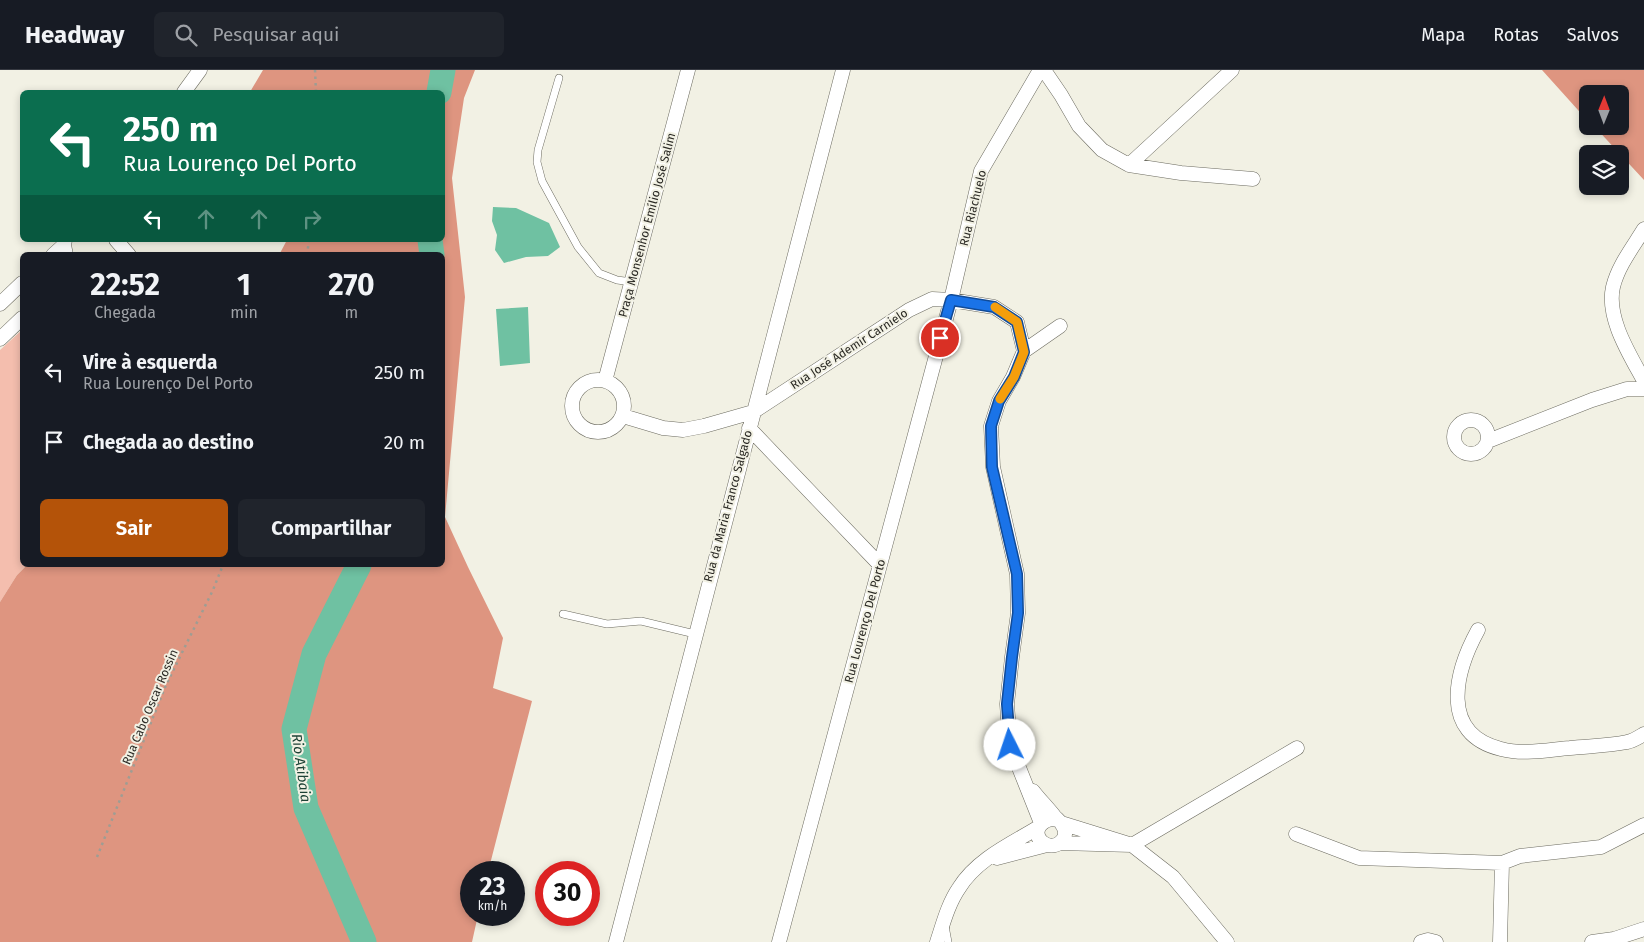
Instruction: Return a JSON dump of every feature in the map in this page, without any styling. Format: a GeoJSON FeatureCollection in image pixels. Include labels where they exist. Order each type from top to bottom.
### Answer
{"type":"FeatureCollection","features":[{"type":"Feature","properties":{"kind":"street"},"geometry":{"type":"LineString","coordinates":[[185,90],[200,70]]}},
{"type":"Feature","properties":{"kind":"street","name":"Praça Monsenhor Emílio José Salim"},"geometry":{"type":"LineString","coordinates":[[605,381],[688,70]]}},
{"type":"Feature","properties":{"kind":"street","name":"Rua da Maria Franco Salgado"},"geometry":{"type":"LineString","coordinates":[[616,942],[748,428],[843,70]]}},
{"type":"Feature","properties":{"kind":"street","name":"Rua Riachuelo"},"geometry":{"type":"LineString","coordinates":[[951,300],[981,171],[1040,70]]}},
{"type":"Feature","properties":{"kind":"street"},"geometry":{"type":"LineString","coordinates":[[1044,70],[1080,126],[1102,150],[1129,165],[1253,179]]}},
{"type":"Feature","properties":{"kind":"street"},"geometry":{"type":"LineString","coordinates":[[1129,165],[1232,70]]}},
{"type":"Feature","properties":{"kind":"street"},"geometry":{"type":"LineString","coordinates":[[1644,229],[1620,269],[1613,288],[1613,313],[1621,339],[1644,381]]}},
{"type":"Feature","properties":{"kind":"street"},"geometry":{"type":"LineString","coordinates":[[116,242],[126,252]]}},
{"type":"Feature","properties":{"kind":"street"},"geometry":{"type":"LineString","coordinates":[[0,304],[20,285]]}},
{"type":"Feature","properties":{"kind":"street","name":"Rua José Ademir Carnielo"},"geometry":{"type":"LineString","coordinates":[[623,416],[663,428],[683,430],[753,412],[909,310],[932,299],[994,307],[1017,322],[1024,352]]}},
{"type":"Feature","properties":{"kind":"street","name":"Rua Lourenço Del Porto"},"geometry":{"type":"LineString","coordinates":[[780,942],[951,300]]}},
{"type":"Feature","properties":{"kind":"street"},"geometry":{"type":"LineString","coordinates":[[0,339],[20,320]]}},
{"type":"Feature","properties":{"kind":"street"},"geometry":{"type":"LineString","coordinates":[[1054,844],[1040,840],[1038,831],[1040,825],[1026,782],[1010,745],[1007,704],[1018,613],[1017,574],[992,467],[991,426],[999,401],[1014,377],[1024,352],[1060,326]]}},
{"type":"Feature","properties":{"kind":"street"},"geometry":{"type":"LineString","coordinates":[[605,381],[618,390],[622,397],[624,405],[623,416],[614,427],[606,431],[590,431],[576,421],[572,404],[574,395],[587,383],[605,381]]}},
{"type":"Feature","properties":{"kind":"street"},"geometry":{"type":"LineString","coordinates":[[1488,441],[1592,400],[1627,390],[1644,389]]}},
{"type":"Feature","properties":{"kind":"street"},"geometry":{"type":"LineString","coordinates":[[748,428],[880,565]]}},
{"type":"Feature","properties":{"kind":"street"},"geometry":{"type":"LineString","coordinates":[[1478,630],[1468,648],[1460,675],[1456,704],[1465,726],[1482,742],[1502,750],[1533,752],[1628,742],[1644,734]]}},
{"type":"Feature","properties":{"kind":"street"},"geometry":{"type":"LineString","coordinates":[[984,861],[1054,844],[1132,845],[1297,748]]}},
{"type":"Feature","properties":{"kind":"street"},"geometry":{"type":"LineString","coordinates":[[1026,782],[1064,827],[1065,836],[1054,844]]}},
{"type":"Feature","properties":{"kind":"street"},"geometry":{"type":"LineString","coordinates":[[938,942],[944,921],[959,887],[984,861],[1049,819],[1132,845],[1173,877],[1228,942]]}},
{"type":"Feature","properties":{"kind":"street"},"geometry":{"type":"LineString","coordinates":[[1296,834],[1359,858],[1502,863],[1520,856],[1601,847],[1644,825]]}},
{"type":"Feature","properties":{"kind":"street"},"geometry":{"type":"LineString","coordinates":[[1500,942],[1502,863]]}},
{"type":"Feature","properties":{"kind":"street"},"geometry":{"type":"LineString","coordinates":[[1592,942],[1614,939],[1644,929]]}},
{"type":"Feature","properties":{"kind":"street"},"geometry":{"type":"LineString","coordinates":[[1422,942],[1428,940],[1436,942]]}},
{"type":"Feature","properties":{"kind":"lane"},"geometry":{"type":"LineString","coordinates":[[559,78],[538,150],[537,162],[542,181],[578,247],[599,273],[617,280],[632,282]]}},
{"type":"Feature","properties":{"kind":"lane"},"geometry":{"type":"LineString","coordinates":[[563,614],[608,624],[641,621],[695,634]]}},
{"type":"Feature","properties":{"kind":"lane"},"geometry":{"type":"LineString","coordinates":[[944,921],[948,942]]}},
{"type":"Feature","properties":{"kind":"path"},"geometry":{"type":"LineString","coordinates":[[315,70],[316,90]]}},
{"type":"Feature","properties":{"kind":"path","name":"Rua Cabo Oscar Rossin"},"geometry":{"type":"LineString","coordinates":[[97,857],[166,685],[213,590],[222,567]]}},
{"type":"Feature","properties":{"kind":"shaded area"},"geometry":{"type":"Polygon","coordinates":[[[263,70],[475,70],[464,98],[452,178],[465,297],[445,517],[445,252],[281,252],[286,242],[445,242],[445,90],[251,90],[263,70]]]}},
{"type":"Feature","properties":{"kind":"shaded area"},"geometry":{"type":"Polygon","coordinates":[[[1542,70],[1644,70],[1644,180],[1629,164],[1629,145],[1612,145],[1602,135],[1629,135],[1629,85],[1579,85],[1579,111],[1542,70]]]}},
{"type":"Feature","properties":{"kind":"shaded area"},"geometry":{"type":"Polygon","coordinates":[[[493,207],[516,208],[549,223],[560,247],[548,256],[526,257],[504,263],[495,250],[497,235],[492,221],[493,207]]]}},
{"type":"Feature","properties":{"kind":"shaded area"},"geometry":{"type":"Polygon","coordinates":[[[528,307],[530,363],[500,366],[496,309],[528,307]]]}},
{"type":"Feature","properties":{"kind":"shaded area"},"geometry":{"type":"Polygon","coordinates":[[[20,332],[20,567],[25,567],[17,575],[0,602],[0,350],[20,332]]]}},
{"type":"Feature","properties":{"kind":"shaded area"},"geometry":{"type":"Polygon","coordinates":[[[445,517],[503,638],[493,688],[532,701],[491,861],[460,861],[460,926],[476,926],[472,942],[0,942],[0,602],[17,575],[25,567],[445,567],[445,517]]]}},
{"type":"Feature","properties":{"kind":"waterway","name":"Rio Atibaia"},"geometry":{"type":"LineString","coordinates":[[439,90],[443,70]]}},
{"type":"Feature","properties":{"kind":"waterway","name":"Rio Atibaia"},"geometry":{"type":"LineString","coordinates":[[430,242],[432,252]]}},
{"type":"Feature","properties":{"kind":"waterway","name":"Rio Atibaia"},"geometry":{"type":"LineString","coordinates":[[358,567],[314,654],[294,729],[306,808],[364,942]]}},
{"type":"Feature","properties":{"kind":"slow traffic"},"geometry":{"type":"LineString","coordinates":[[995,307],[1017,322],[1024,352],[1014,377],[1000,399]]}},
{"type":"Feature","properties":{"kind":"route"},"geometry":{"type":"LineString","coordinates":[[940,338],[951,300],[994,307],[1017,322],[1024,352],[1014,377],[999,401],[991,426],[992,467],[1017,574],[1018,613],[1007,704],[1010,745]]}}]}
